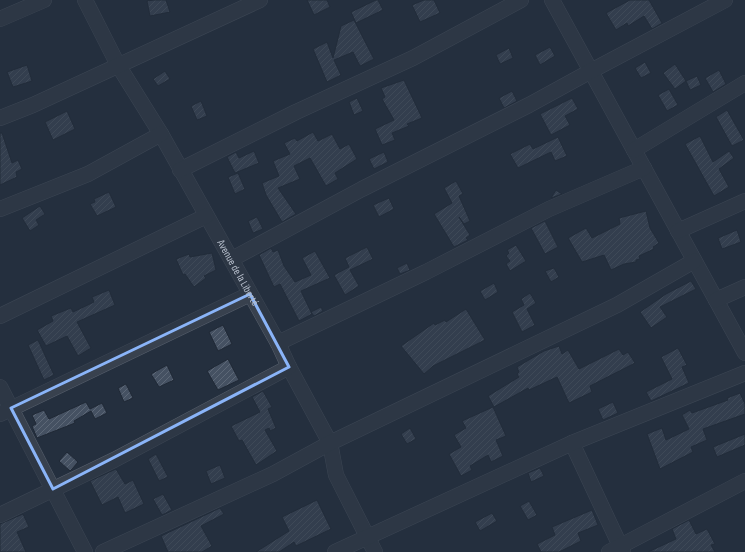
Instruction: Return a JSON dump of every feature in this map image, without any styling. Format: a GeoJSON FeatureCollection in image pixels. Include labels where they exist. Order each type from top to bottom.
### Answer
{"type":"FeatureCollection","features":[{"type":"Feature","properties":{"kind":"street"},"geometry":{"type":"LineString","coordinates":[[0,19],[44,0]]}},
{"type":"Feature","properties":{"kind":"street","name":"Avenue de la Liberté"},"geometry":{"type":"LineString","coordinates":[[85,0],[118,65],[160,134],[278,343],[289,368],[330,443],[336,475],[375,552]]}},
{"type":"Feature","properties":{"kind":"street"},"geometry":{"type":"LineString","coordinates":[[0,118],[33,105],[260,0]]}},
{"type":"Feature","properties":{"kind":"street"},"geometry":{"type":"LineString","coordinates":[[180,170],[296,112],[413,58],[521,0]]}},
{"type":"Feature","properties":{"kind":"street"},"geometry":{"type":"LineString","coordinates":[[232,260],[362,189],[529,105],[725,0]]}},
{"type":"Feature","properties":{"kind":"street"},"geometry":{"type":"LineString","coordinates":[[557,2],[591,71],[745,353]]}},
{"type":"Feature","properties":{"kind":"street"},"geometry":{"type":"LineString","coordinates":[[634,150],[745,83]]}},
{"type":"Feature","properties":{"kind":"street"},"geometry":{"type":"LineString","coordinates":[[0,209],[88,174],[160,134]]}},
{"type":"Feature","properties":{"kind":"street"},"geometry":{"type":"LineString","coordinates":[[278,343],[426,272],[549,209],[644,168]]}},
{"type":"Feature","properties":{"kind":"street"},"geometry":{"type":"LineString","coordinates":[[678,231],[745,201]]}},
{"type":"Feature","properties":{"kind":"street"},"geometry":{"type":"LineString","coordinates":[[0,316],[206,216]]}},
{"type":"Feature","properties":{"kind":"street"},"geometry":{"type":"LineString","coordinates":[[103,552],[273,474],[330,443],[616,305],[694,261]]}},
{"type":"Feature","properties":{"kind":"street"},"geometry":{"type":"LineString","coordinates":[[716,300],[745,287]]}},
{"type":"Feature","properties":{"kind":"street"},"geometry":{"type":"LineString","coordinates":[[5,411],[250,294]]}},
{"type":"Feature","properties":{"kind":"street"},"geometry":{"type":"LineString","coordinates":[[0,516],[289,368]]}},
{"type":"Feature","properties":{"kind":"street"},"geometry":{"type":"LineString","coordinates":[[335,552],[572,443],[745,373]]}},
{"type":"Feature","properties":{"kind":"street"},"geometry":{"type":"LineString","coordinates":[[0,388],[5,411],[53,489],[85,552]]}},
{"type":"Feature","properties":{"kind":"street"},"geometry":{"type":"LineString","coordinates":[[572,443],[618,550],[745,482]]}},
{"type":"Feature","properties":{"kind":"highlighted area"},"geometry":{"type":"Polygon","coordinates":[[[250,294],[289,367],[53,489],[11,408],[250,294]]]}},
{"type":"Feature","properties":{"kind":"building"},"geometry":{"type":"Polygon","coordinates":[[[166,0],[170,12],[150,16],[147,1],[166,0]]]}},
{"type":"Feature","properties":{"kind":"building"},"geometry":{"type":"Polygon","coordinates":[[[307,0],[327,0],[330,7],[314,15],[307,0]]]}},
{"type":"Feature","properties":{"kind":"building"},"geometry":{"type":"Polygon","coordinates":[[[378,0],[383,10],[356,23],[351,12],[378,0]]]}},
{"type":"Feature","properties":{"kind":"building"},"geometry":{"type":"Polygon","coordinates":[[[424,0],[434,0],[440,13],[420,22],[412,5],[424,0]]]}},
{"type":"Feature","properties":{"kind":"building"},"geometry":{"type":"Polygon","coordinates":[[[630,0],[649,0],[662,23],[652,29],[644,16],[628,26],[627,23],[616,30],[606,13],[630,0]]]}},
{"type":"Feature","properties":{"kind":"building"},"geometry":{"type":"Polygon","coordinates":[[[354,20],[374,59],[360,66],[353,52],[334,60],[341,75],[327,82],[313,49],[327,42],[333,58],[341,26],[354,20]]]}},
{"type":"Feature","properties":{"kind":"building"},"geometry":{"type":"Polygon","coordinates":[[[550,47],[555,56],[540,65],[535,55],[550,47]]]}},
{"type":"Feature","properties":{"kind":"building"},"geometry":{"type":"Polygon","coordinates":[[[509,48],[513,58],[500,64],[496,55],[509,48]]]}},
{"type":"Feature","properties":{"kind":"building"},"geometry":{"type":"Polygon","coordinates":[[[645,62],[651,73],[641,78],[635,68],[645,62]]]}},
{"type":"Feature","properties":{"kind":"building"},"geometry":{"type":"Polygon","coordinates":[[[675,64],[686,81],[675,89],[663,73],[675,64]]]}},
{"type":"Feature","properties":{"kind":"building"},"geometry":{"type":"Polygon","coordinates":[[[27,65],[32,81],[13,87],[7,72],[27,65]]]}},
{"type":"Feature","properties":{"kind":"building"},"geometry":{"type":"Polygon","coordinates":[[[719,70],[726,84],[713,92],[705,78],[719,70]]]}},
{"type":"Feature","properties":{"kind":"building"},"geometry":{"type":"Polygon","coordinates":[[[165,71],[170,79],[158,86],[153,79],[165,71]]]}},
{"type":"Feature","properties":{"kind":"building"},"geometry":{"type":"Polygon","coordinates":[[[697,76],[701,85],[690,90],[686,81],[697,76]]]}},
{"type":"Feature","properties":{"kind":"building"},"geometry":{"type":"Polygon","coordinates":[[[404,80],[422,118],[407,124],[409,126],[392,133],[395,140],[382,145],[375,129],[394,120],[382,99],[385,97],[381,88],[404,80]]]}},
{"type":"Feature","properties":{"kind":"building"},"geometry":{"type":"Polygon","coordinates":[[[669,89],[678,105],[667,111],[658,95],[669,89]]]}},
{"type":"Feature","properties":{"kind":"building"},"geometry":{"type":"Polygon","coordinates":[[[512,91],[517,101],[504,108],[499,98],[512,91]]]}},
{"type":"Feature","properties":{"kind":"building"},"geometry":{"type":"Polygon","coordinates":[[[357,98],[363,111],[354,115],[349,102],[357,98]]]}},
{"type":"Feature","properties":{"kind":"building"},"geometry":{"type":"Polygon","coordinates":[[[572,98],[578,109],[565,116],[570,125],[551,135],[540,114],[572,98]]]}},
{"type":"Feature","properties":{"kind":"building"},"geometry":{"type":"Polygon","coordinates":[[[201,101],[207,116],[197,120],[191,106],[201,101]]]}},
{"type":"Feature","properties":{"kind":"building"},"geometry":{"type":"Polygon","coordinates":[[[727,110],[744,140],[732,146],[716,117],[727,110]]]}},
{"type":"Feature","properties":{"kind":"building"},"geometry":{"type":"Polygon","coordinates":[[[67,111],[75,129],[53,140],[45,122],[67,111]]]}},
{"type":"Feature","properties":{"kind":"building"},"geometry":{"type":"Polygon","coordinates":[[[313,132],[318,141],[332,134],[340,149],[349,144],[357,159],[335,173],[338,179],[326,186],[310,158],[294,166],[300,179],[278,188],[296,214],[282,222],[266,195],[262,183],[279,176],[273,161],[290,154],[284,143],[295,138],[297,141],[313,132]]]}},
{"type":"Feature","properties":{"kind":"building"},"geometry":{"type":"Polygon","coordinates":[[[0,133],[2,133],[12,163],[18,160],[22,169],[16,172],[17,177],[0,185],[0,133]]]}},
{"type":"Feature","properties":{"kind":"building"},"geometry":{"type":"Polygon","coordinates":[[[700,136],[713,162],[729,151],[734,158],[719,169],[729,187],[714,196],[685,144],[700,136]]]}},
{"type":"Feature","properties":{"kind":"building"},"geometry":{"type":"Polygon","coordinates":[[[558,137],[567,156],[555,161],[551,152],[518,168],[510,154],[530,144],[533,149],[558,137]]]}},
{"type":"Feature","properties":{"kind":"building"},"geometry":{"type":"Polygon","coordinates":[[[254,151],[259,163],[235,173],[227,157],[236,152],[239,158],[254,151]]]}},
{"type":"Feature","properties":{"kind":"building"},"geometry":{"type":"Polygon","coordinates":[[[384,152],[388,162],[374,169],[369,159],[384,152]]]}},
{"type":"Feature","properties":{"kind":"building"},"geometry":{"type":"Polygon","coordinates":[[[238,173],[245,189],[235,194],[228,177],[238,173]]]}},
{"type":"Feature","properties":{"kind":"building"},"geometry":{"type":"Polygon","coordinates":[[[456,181],[463,194],[459,196],[470,221],[464,224],[459,217],[470,235],[466,238],[468,240],[454,247],[434,214],[452,203],[444,188],[456,181]]]}},
{"type":"Feature","properties":{"kind":"building"},"geometry":{"type":"Polygon","coordinates":[[[556,190],[562,194],[551,198],[556,190]]]}},
{"type":"Feature","properties":{"kind":"building"},"geometry":{"type":"Polygon","coordinates":[[[109,192],[116,207],[97,216],[90,204],[95,202],[94,199],[109,192]]]}},
{"type":"Feature","properties":{"kind":"building"},"geometry":{"type":"Polygon","coordinates":[[[389,198],[394,209],[379,217],[373,205],[389,198]]]}},
{"type":"Feature","properties":{"kind":"building"},"geometry":{"type":"Polygon","coordinates":[[[40,206],[45,214],[36,220],[39,225],[30,231],[22,218],[40,206]]]}},
{"type":"Feature","properties":{"kind":"building"},"geometry":{"type":"Polygon","coordinates":[[[646,211],[650,228],[659,243],[653,247],[654,249],[639,256],[640,259],[636,260],[636,262],[624,264],[611,270],[604,255],[582,262],[568,238],[586,228],[592,238],[620,224],[619,218],[646,211]]]}},
{"type":"Feature","properties":{"kind":"building"},"geometry":{"type":"Polygon","coordinates":[[[257,217],[263,229],[253,233],[248,221],[257,217]]]}},
{"type":"Feature","properties":{"kind":"building"},"geometry":{"type":"Polygon","coordinates":[[[545,221],[558,247],[545,254],[531,228],[545,221]]]}},
{"type":"Feature","properties":{"kind":"building"},"geometry":{"type":"Polygon","coordinates":[[[737,230],[741,242],[722,249],[718,238],[737,230]]]}},
{"type":"Feature","properties":{"kind":"building"},"geometry":{"type":"Polygon","coordinates":[[[516,245],[526,261],[510,271],[506,264],[510,261],[506,256],[509,253],[507,250],[516,245]]]}},
{"type":"Feature","properties":{"kind":"building"},"geometry":{"type":"Polygon","coordinates":[[[367,247],[373,259],[350,270],[359,286],[345,295],[334,275],[349,267],[345,258],[367,247]]]}},
{"type":"Feature","properties":{"kind":"building"},"geometry":{"type":"Polygon","coordinates":[[[271,248],[273,252],[278,250],[284,266],[295,282],[311,275],[302,258],[315,251],[330,278],[301,291],[312,314],[299,321],[280,284],[274,287],[259,255],[271,248]]]}},
{"type":"Feature","properties":{"kind":"building"},"geometry":{"type":"Polygon","coordinates":[[[212,253],[216,270],[204,276],[206,278],[194,287],[185,274],[183,275],[176,259],[189,254],[190,257],[212,253]]]}},
{"type":"Feature","properties":{"kind":"building"},"geometry":{"type":"Polygon","coordinates":[[[407,263],[410,270],[400,274],[397,268],[407,263]]]}},
{"type":"Feature","properties":{"kind":"building"},"geometry":{"type":"Polygon","coordinates":[[[554,268],[559,277],[551,282],[545,271],[554,268]]]}},
{"type":"Feature","properties":{"kind":"building"},"geometry":{"type":"Polygon","coordinates":[[[691,281],[696,289],[660,307],[667,317],[651,328],[640,312],[666,294],[691,281]]]}},
{"type":"Feature","properties":{"kind":"building"},"geometry":{"type":"Polygon","coordinates":[[[494,283],[498,292],[485,300],[480,291],[494,283]]]}},
{"type":"Feature","properties":{"kind":"building"},"geometry":{"type":"Polygon","coordinates":[[[109,290],[115,305],[77,322],[91,348],[78,356],[67,336],[46,346],[37,330],[53,321],[51,316],[71,308],[73,312],[94,302],[92,297],[109,290]]]}},
{"type":"Feature","properties":{"kind":"building"},"geometry":{"type":"Polygon","coordinates":[[[530,293],[536,303],[527,309],[535,325],[522,332],[512,312],[524,305],[521,299],[530,293]]]}},
{"type":"Feature","properties":{"kind":"building"},"geometry":{"type":"Polygon","coordinates":[[[321,307],[323,311],[314,316],[311,312],[321,307]]]}},
{"type":"Feature","properties":{"kind":"building"},"geometry":{"type":"Polygon","coordinates":[[[466,309],[485,340],[433,366],[424,374],[401,346],[434,323],[435,325],[445,320],[446,322],[466,309]]]}},
{"type":"Feature","properties":{"kind":"building"},"geometry":{"type":"Polygon","coordinates":[[[223,325],[232,344],[218,351],[209,332],[223,325]]]}},
{"type":"Feature","properties":{"kind":"building"},"geometry":{"type":"Polygon","coordinates":[[[38,340],[54,375],[44,380],[28,345],[38,340]]]}},
{"type":"Feature","properties":{"kind":"building"},"geometry":{"type":"Polygon","coordinates":[[[559,346],[562,354],[568,350],[579,369],[619,349],[623,355],[628,352],[635,363],[590,386],[592,392],[569,403],[557,377],[529,390],[528,388],[494,407],[488,396],[519,377],[517,374],[519,372],[517,367],[544,351],[559,346]]]}},
{"type":"Feature","properties":{"kind":"building"},"geometry":{"type":"Polygon","coordinates":[[[678,348],[687,365],[682,367],[689,383],[651,401],[646,392],[672,379],[661,357],[678,348]]]}},
{"type":"Feature","properties":{"kind":"building"},"geometry":{"type":"Polygon","coordinates":[[[228,359],[239,380],[218,390],[207,371],[228,359]]]}},
{"type":"Feature","properties":{"kind":"building"},"geometry":{"type":"Polygon","coordinates":[[[167,365],[174,380],[159,387],[151,374],[167,365]]]}},
{"type":"Feature","properties":{"kind":"building"},"geometry":{"type":"Polygon","coordinates":[[[126,384],[133,398],[124,402],[118,388],[126,384]]]}},
{"type":"Feature","properties":{"kind":"building"},"geometry":{"type":"Polygon","coordinates":[[[263,391],[272,407],[268,409],[276,428],[270,431],[269,428],[265,430],[277,451],[256,465],[242,440],[239,441],[231,426],[260,412],[252,397],[263,391]]]}},
{"type":"Feature","properties":{"kind":"building"},"geometry":{"type":"Polygon","coordinates":[[[740,393],[745,404],[745,414],[703,429],[707,440],[691,447],[693,452],[660,469],[647,434],[662,428],[666,440],[689,429],[682,415],[690,410],[692,413],[728,400],[727,398],[740,393]]]}},
{"type":"Feature","properties":{"kind":"building"},"geometry":{"type":"Polygon","coordinates":[[[86,402],[90,409],[102,403],[107,413],[95,419],[91,411],[74,421],[75,423],[37,438],[32,426],[36,424],[32,415],[44,410],[49,419],[86,402]]]}},
{"type":"Feature","properties":{"kind":"building"},"geometry":{"type":"Polygon","coordinates":[[[613,402],[618,413],[603,420],[598,409],[613,402]]]}},
{"type":"Feature","properties":{"kind":"building"},"geometry":{"type":"Polygon","coordinates":[[[493,407],[506,436],[496,440],[503,456],[491,462],[488,455],[470,466],[472,470],[461,476],[449,454],[461,447],[454,435],[466,428],[462,421],[493,407]]]}},
{"type":"Feature","properties":{"kind":"building"},"geometry":{"type":"Polygon","coordinates":[[[410,428],[416,439],[407,444],[401,434],[410,428]]]}},
{"type":"Feature","properties":{"kind":"building"},"geometry":{"type":"Polygon","coordinates":[[[745,434],[745,445],[717,457],[713,447],[745,434]]]}},
{"type":"Feature","properties":{"kind":"building"},"geometry":{"type":"Polygon","coordinates":[[[67,452],[78,462],[70,471],[59,461],[67,452]]]}},
{"type":"Feature","properties":{"kind":"building"},"geometry":{"type":"Polygon","coordinates":[[[156,454],[168,477],[159,481],[148,459],[156,454]]]}},
{"type":"Feature","properties":{"kind":"building"},"geometry":{"type":"Polygon","coordinates":[[[220,465],[225,478],[211,484],[206,471],[220,465]]]}},
{"type":"Feature","properties":{"kind":"building"},"geometry":{"type":"Polygon","coordinates":[[[540,468],[544,476],[531,482],[528,473],[540,468]]]}},
{"type":"Feature","properties":{"kind":"building"},"geometry":{"type":"Polygon","coordinates":[[[116,469],[125,484],[133,480],[144,504],[125,513],[118,497],[102,505],[90,481],[116,469]]]}},
{"type":"Feature","properties":{"kind":"building"},"geometry":{"type":"Polygon","coordinates":[[[163,494],[172,510],[162,515],[153,499],[163,494]]]}},
{"type":"Feature","properties":{"kind":"building"},"geometry":{"type":"Polygon","coordinates":[[[317,500],[331,529],[296,546],[294,542],[279,552],[256,552],[289,531],[282,517],[317,500]]]}},
{"type":"Feature","properties":{"kind":"building"},"geometry":{"type":"Polygon","coordinates":[[[529,501],[537,515],[528,520],[520,506],[529,501]]]}},
{"type":"Feature","properties":{"kind":"building"},"geometry":{"type":"Polygon","coordinates":[[[220,508],[224,514],[201,526],[212,546],[202,552],[168,552],[161,536],[220,508]]]}},
{"type":"Feature","properties":{"kind":"building"},"geometry":{"type":"Polygon","coordinates":[[[592,510],[598,525],[578,533],[581,541],[559,552],[541,552],[537,544],[555,535],[552,527],[592,510]]]}},
{"type":"Feature","properties":{"kind":"building"},"geometry":{"type":"Polygon","coordinates":[[[492,513],[497,521],[480,531],[475,522],[492,513]]]}},
{"type":"Feature","properties":{"kind":"building"},"geometry":{"type":"Polygon","coordinates":[[[23,514],[29,527],[17,532],[26,552],[0,552],[0,524],[23,514]]]}},
{"type":"Feature","properties":{"kind":"building"},"geometry":{"type":"Polygon","coordinates":[[[689,520],[696,534],[707,529],[715,544],[711,545],[715,552],[648,552],[676,539],[672,529],[689,520]]]}}]}
